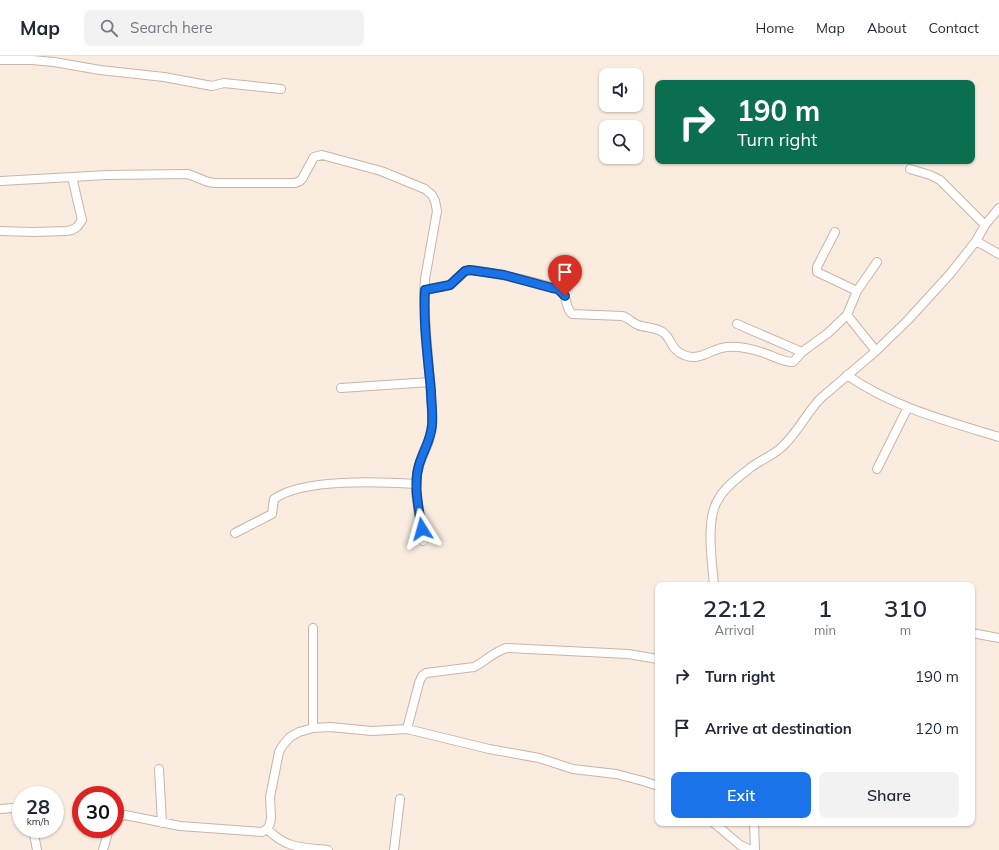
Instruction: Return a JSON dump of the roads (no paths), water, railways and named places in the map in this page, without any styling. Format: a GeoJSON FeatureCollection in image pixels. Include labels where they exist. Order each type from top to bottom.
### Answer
{"type":"FeatureCollection","features":[{"type":"Feature","properties":{"kind":"street"},"geometry":{"type":"LineString","coordinates":[[0,60],[54,62],[100,70],[164,77],[212,86],[224,83],[282,89]]}},
{"type":"Feature","properties":{"kind":"street"},"geometry":{"type":"LineString","coordinates":[[1,180],[188,174],[208,182],[215,183],[295,182],[302,179],[314,157],[322,155],[381,171],[425,189],[432,195],[437,211],[425,279],[426,333],[432,426],[429,441],[419,465],[416,493],[423,541]]}},
{"type":"Feature","properties":{"kind":"street"},"geometry":{"type":"LineString","coordinates":[[910,169],[930,175],[940,180],[982,223]]}},
{"type":"Feature","properties":{"kind":"street"},"geometry":{"type":"LineString","coordinates":[[0,231],[66,232],[77,227],[82,220],[72,178]]}},
{"type":"Feature","properties":{"kind":"street"},"geometry":{"type":"LineString","coordinates":[[714,582],[711,524],[712,512],[718,498],[751,467],[769,457],[783,446],[814,405],[874,349],[907,321],[950,274],[976,241],[982,223],[999,208]]}},
{"type":"Feature","properties":{"kind":"street"},"geometry":{"type":"LineString","coordinates":[[835,232],[817,267],[817,272],[857,291]]}},
{"type":"Feature","properties":{"kind":"street"},"geometry":{"type":"LineString","coordinates":[[976,241],[999,254]]}},
{"type":"Feature","properties":{"kind":"street"},"geometry":{"type":"LineString","coordinates":[[425,290],[450,285],[465,271],[475,270],[504,275],[558,289],[565,296],[568,309],[572,314],[622,316],[629,318],[636,324],[659,330],[665,334],[671,345],[679,353],[686,356],[698,357],[727,347],[755,350],[789,362],[793,362],[802,352],[848,317],[857,291],[877,262]]}},
{"type":"Feature","properties":{"kind":"street"},"geometry":{"type":"LineString","coordinates":[[848,317],[874,349]]}},
{"type":"Feature","properties":{"kind":"street"},"geometry":{"type":"LineString","coordinates":[[737,324],[802,352]]}},
{"type":"Feature","properties":{"kind":"street"},"geometry":{"type":"LineString","coordinates":[[847,375],[874,393],[908,407],[999,437]]}},
{"type":"Feature","properties":{"kind":"street"},"geometry":{"type":"LineString","coordinates":[[341,388],[430,382]]}},
{"type":"Feature","properties":{"kind":"street"},"geometry":{"type":"LineString","coordinates":[[877,469],[908,407]]}},
{"type":"Feature","properties":{"kind":"street"},"geometry":{"type":"LineString","coordinates":[[235,533],[272,514],[273,500],[298,488],[346,483],[374,482],[417,484]]}},
{"type":"Feature","properties":{"kind":"street"},"geometry":{"type":"LineString","coordinates":[[313,628],[313,728]]}},
{"type":"Feature","properties":{"kind":"street"},"geometry":{"type":"LineString","coordinates":[[975,633],[999,638]]}},
{"type":"Feature","properties":{"kind":"street"},"geometry":{"type":"LineString","coordinates":[[407,729],[422,676],[426,673],[474,667],[492,654],[506,648],[628,654],[655,658]]}},
{"type":"Feature","properties":{"kind":"street"},"geometry":{"type":"LineString","coordinates":[[124,816],[197,828],[262,832],[267,829],[271,817],[270,797],[279,752],[290,737],[299,732],[313,728],[330,727],[372,731],[407,729],[433,734],[489,749],[539,758],[573,769],[616,774],[643,780],[655,785]]}},
{"type":"Feature","properties":{"kind":"street"},"geometry":{"type":"LineString","coordinates":[[159,769],[162,823]]}},
{"type":"Feature","properties":{"kind":"street"},"geometry":{"type":"LineString","coordinates":[[394,850],[400,799]]}},
{"type":"Feature","properties":{"kind":"street"},"geometry":{"type":"LineString","coordinates":[[0,809],[12,808]]}},
{"type":"Feature","properties":{"kind":"street"},"geometry":{"type":"LineString","coordinates":[[718,826],[740,845],[751,850]]}},
{"type":"Feature","properties":{"kind":"street"},"geometry":{"type":"LineString","coordinates":[[754,826],[755,850]]}},
{"type":"Feature","properties":{"kind":"street"},"geometry":{"type":"LineString","coordinates":[[267,829],[276,838],[291,846],[328,850]]}},
{"type":"Feature","properties":{"kind":"street"},"geometry":{"type":"LineString","coordinates":[[35,838],[37,850]]}},
{"type":"Feature","properties":{"kind":"street"},"geometry":{"type":"LineString","coordinates":[[103,850],[106,838]]}}]}
